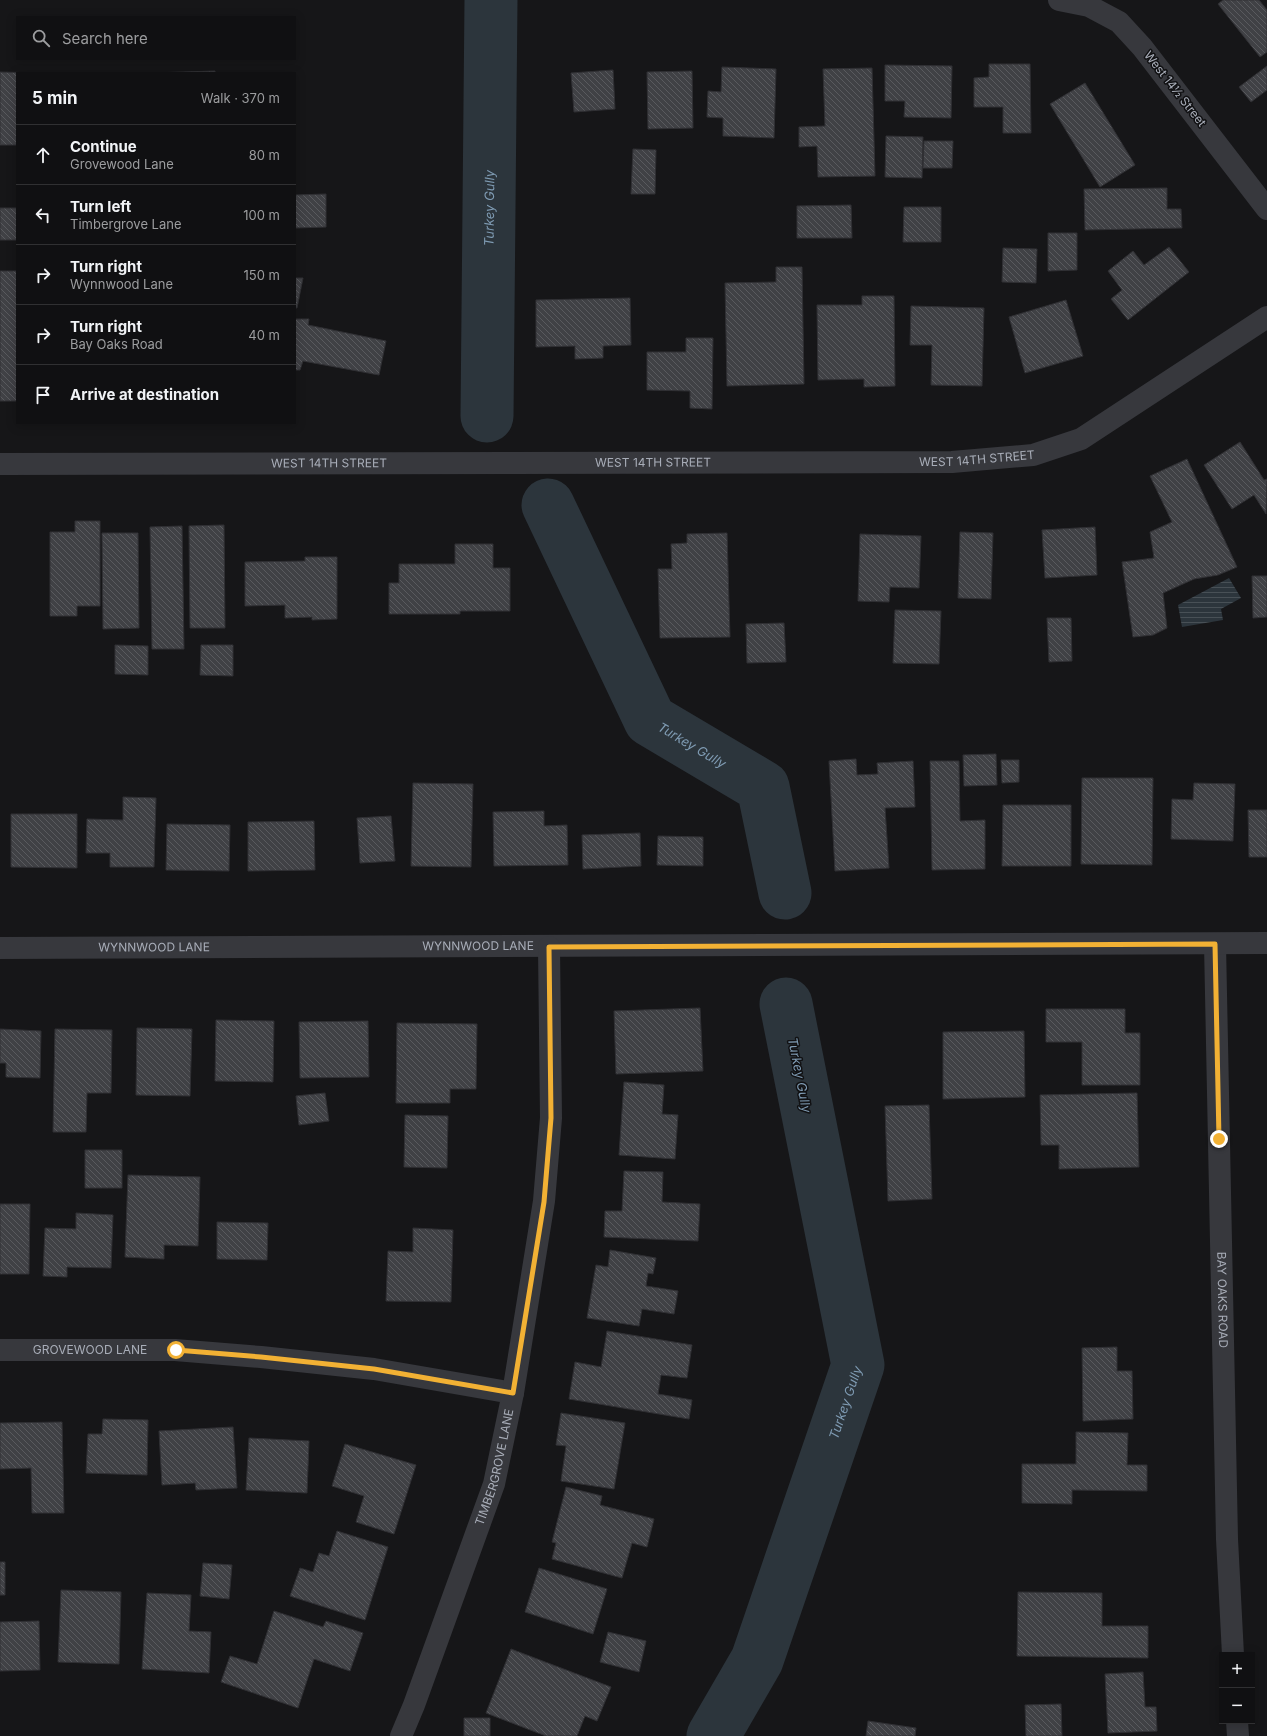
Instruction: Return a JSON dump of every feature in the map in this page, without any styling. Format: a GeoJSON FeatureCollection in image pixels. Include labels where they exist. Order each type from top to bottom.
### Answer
{"type":"FeatureCollection","features":[{"type":"Feature","properties":{"kind":"street","name":"West 14½ Street"},"geometry":{"type":"LineString","coordinates":[[1059,0],[1089,6],[1120,22],[1142,47],[1267,209]]}},
{"type":"Feature","properties":{"kind":"street","name":"WEST 14TH STREET"},"geometry":{"type":"LineString","coordinates":[[0,464],[952,462],[1033,455],[1081,439],[1267,317]]}},
{"type":"Feature","properties":{"kind":"street","name":"BAY OAKS ROAD"},"geometry":{"type":"LineString","coordinates":[[1215,944],[1227,1539],[1233,1652]]}},
{"type":"Feature","properties":{"kind":"street","name":"WYNNWOOD LANE"},"geometry":{"type":"LineString","coordinates":[[0,948],[1267,944]]}},
{"type":"Feature","properties":{"kind":"street","name":"TIMBERGROVE LANE"},"geometry":{"type":"LineString","coordinates":[[400,1736],[417,1698],[494,1484],[513,1393],[544,1202],[551,1118],[549,947]]}},
{"type":"Feature","properties":{"kind":"street","name":"GROVEWOOD LANE"},"geometry":{"type":"LineString","coordinates":[[0,1350],[176,1350],[261,1357],[374,1369],[513,1393]]}},
{"type":"Feature","properties":{"kind":"street"},"geometry":{"type":"LineString","coordinates":[[1237,1724],[1238,1736]]}},
{"type":"Feature","properties":{"kind":"shaded area"},"geometry":{"type":"Polygon","coordinates":[[[1229,578],[1241,598],[1221,609],[1223,620],[1182,627],[1178,605],[1229,578]]]}},
{"type":"Feature","properties":{"kind":"building"},"geometry":{"type":"Polygon","coordinates":[[[1223,0],[1259,0],[1267,10],[1267,52],[1260,57],[1218,4],[1223,0]]]}},
{"type":"Feature","properties":{"kind":"building"},"geometry":{"type":"Polygon","coordinates":[[[989,64],[1030,64],[1031,133],[1003,133],[1003,107],[974,107],[974,78],[989,77],[989,64]]]}},
{"type":"Feature","properties":{"kind":"building"},"geometry":{"type":"Polygon","coordinates":[[[885,65],[952,66],[951,118],[904,117],[905,101],[885,101],[885,65]]]}},
{"type":"Feature","properties":{"kind":"building"},"geometry":{"type":"Polygon","coordinates":[[[1267,66],[1267,90],[1251,102],[1239,87],[1267,66]]]}},
{"type":"Feature","properties":{"kind":"building"},"geometry":{"type":"Polygon","coordinates":[[[722,67],[776,69],[774,138],[723,136],[723,118],[707,117],[708,91],[721,92],[722,67]]]}},
{"type":"Feature","properties":{"kind":"building"},"geometry":{"type":"Polygon","coordinates":[[[872,68],[875,176],[818,177],[817,146],[799,147],[799,127],[825,126],[823,69],[872,68]]]}},
{"type":"Feature","properties":{"kind":"building"},"geometry":{"type":"Polygon","coordinates":[[[613,70],[615,109],[574,112],[571,73],[613,70]]]}},
{"type":"Feature","properties":{"kind":"building"},"geometry":{"type":"Polygon","coordinates":[[[215,71],[215,72],[183,72],[215,71]]]}},
{"type":"Feature","properties":{"kind":"building"},"geometry":{"type":"Polygon","coordinates":[[[692,71],[693,128],[648,129],[647,72],[692,71]]]}},
{"type":"Feature","properties":{"kind":"building"},"geometry":{"type":"Polygon","coordinates":[[[0,72],[16,72],[16,145],[0,145],[0,72]]]}},
{"type":"Feature","properties":{"kind":"building"},"geometry":{"type":"Polygon","coordinates":[[[1085,83],[1135,165],[1100,187],[1050,104],[1085,83]]]}},
{"type":"Feature","properties":{"kind":"building"},"geometry":{"type":"Polygon","coordinates":[[[886,136],[923,137],[922,178],[885,177],[886,136]]]}},
{"type":"Feature","properties":{"kind":"building"},"geometry":{"type":"Polygon","coordinates":[[[924,141],[953,141],[952,168],[923,168],[924,141]]]}},
{"type":"Feature","properties":{"kind":"building"},"geometry":{"type":"Polygon","coordinates":[[[633,149],[656,150],[655,194],[631,194],[633,149]]]}},
{"type":"Feature","properties":{"kind":"building"},"geometry":{"type":"Polygon","coordinates":[[[1167,188],[1167,209],[1181,209],[1182,228],[1085,230],[1084,189],[1167,188]]]}},
{"type":"Feature","properties":{"kind":"building"},"geometry":{"type":"Polygon","coordinates":[[[326,194],[326,227],[296,228],[296,195],[326,194]]]}},
{"type":"Feature","properties":{"kind":"building"},"geometry":{"type":"Polygon","coordinates":[[[851,205],[852,238],[797,238],[797,206],[851,205]]]}},
{"type":"Feature","properties":{"kind":"building"},"geometry":{"type":"Polygon","coordinates":[[[904,207],[941,207],[941,242],[903,242],[904,207]]]}},
{"type":"Feature","properties":{"kind":"building"},"geometry":{"type":"Polygon","coordinates":[[[0,208],[16,208],[16,240],[0,240],[0,208]]]}},
{"type":"Feature","properties":{"kind":"building"},"geometry":{"type":"Polygon","coordinates":[[[1048,233],[1077,233],[1077,270],[1048,271],[1048,233]]]}},
{"type":"Feature","properties":{"kind":"building"},"geometry":{"type":"Polygon","coordinates":[[[1169,247],[1189,272],[1128,320],[1111,299],[1122,290],[1108,271],[1133,251],[1144,265],[1169,247]]]}},
{"type":"Feature","properties":{"kind":"building"},"geometry":{"type":"Polygon","coordinates":[[[1003,248],[1037,249],[1036,283],[1002,282],[1003,248]]]}},
{"type":"Feature","properties":{"kind":"building"},"geometry":{"type":"Polygon","coordinates":[[[776,267],[802,267],[804,384],[727,386],[725,283],[776,282],[776,267]]]}},
{"type":"Feature","properties":{"kind":"building"},"geometry":{"type":"Polygon","coordinates":[[[0,271],[16,271],[16,401],[0,401],[0,271]]]}},
{"type":"Feature","properties":{"kind":"building"},"geometry":{"type":"Polygon","coordinates":[[[296,278],[303,278],[297,308],[296,278]]]}},
{"type":"Feature","properties":{"kind":"building"},"geometry":{"type":"Polygon","coordinates":[[[862,296],[894,296],[895,386],[864,387],[864,379],[818,380],[817,305],[862,305],[862,296]]]}},
{"type":"Feature","properties":{"kind":"building"},"geometry":{"type":"Polygon","coordinates":[[[630,298],[631,345],[603,346],[603,358],[575,359],[575,346],[536,347],[536,300],[630,298]]]}},
{"type":"Feature","properties":{"kind":"building"},"geometry":{"type":"Polygon","coordinates":[[[1066,300],[1083,356],[1025,373],[1009,317],[1066,300]]]}},
{"type":"Feature","properties":{"kind":"building"},"geometry":{"type":"Polygon","coordinates":[[[911,306],[984,308],[982,386],[931,385],[932,345],[910,345],[911,306]]]}},
{"type":"Feature","properties":{"kind":"building"},"geometry":{"type":"Polygon","coordinates":[[[296,319],[309,319],[308,325],[386,341],[379,375],[303,361],[300,370],[296,370],[296,319]]]}},
{"type":"Feature","properties":{"kind":"building"},"geometry":{"type":"Polygon","coordinates":[[[686,338],[713,338],[712,409],[690,408],[690,391],[647,390],[647,352],[686,352],[686,338]]]}},
{"type":"Feature","properties":{"kind":"building"},"geometry":{"type":"Polygon","coordinates":[[[1240,442],[1264,480],[1267,479],[1266,514],[1254,495],[1232,509],[1204,465],[1240,442]]]}},
{"type":"Feature","properties":{"kind":"building"},"geometry":{"type":"Polygon","coordinates":[[[1187,459],[1237,567],[1218,575],[1194,579],[1163,593],[1167,628],[1153,635],[1133,637],[1122,562],[1154,558],[1150,532],[1172,522],[1150,476],[1187,459]]]}},
{"type":"Feature","properties":{"kind":"building"},"geometry":{"type":"Polygon","coordinates":[[[75,521],[100,521],[100,606],[77,606],[77,616],[50,616],[50,532],[75,532],[75,521]]]}},
{"type":"Feature","properties":{"kind":"building"},"geometry":{"type":"Polygon","coordinates":[[[224,525],[225,628],[190,628],[189,526],[224,525]]]}},
{"type":"Feature","properties":{"kind":"building"},"geometry":{"type":"Polygon","coordinates":[[[182,526],[184,649],[152,649],[150,527],[182,526]]]}},
{"type":"Feature","properties":{"kind":"building"},"geometry":{"type":"Polygon","coordinates":[[[1095,527],[1097,575],[1045,578],[1042,530],[1095,527]]]}},
{"type":"Feature","properties":{"kind":"building"},"geometry":{"type":"Polygon","coordinates":[[[960,532],[993,533],[991,599],[958,598],[960,532]]]}},
{"type":"Feature","properties":{"kind":"building"},"geometry":{"type":"Polygon","coordinates":[[[102,533],[138,533],[139,628],[103,629],[102,533]]]}},
{"type":"Feature","properties":{"kind":"building"},"geometry":{"type":"Polygon","coordinates":[[[727,533],[730,637],[660,638],[658,569],[672,569],[671,544],[687,543],[687,534],[727,533]]]}},
{"type":"Feature","properties":{"kind":"building"},"geometry":{"type":"Polygon","coordinates":[[[860,534],[921,536],[919,588],[890,587],[889,602],[858,601],[860,534]]]}},
{"type":"Feature","properties":{"kind":"building"},"geometry":{"type":"Polygon","coordinates":[[[455,544],[493,544],[493,568],[510,568],[510,611],[460,611],[460,614],[389,614],[389,583],[399,583],[399,564],[455,564],[455,544]]]}},
{"type":"Feature","properties":{"kind":"building"},"geometry":{"type":"Polygon","coordinates":[[[305,557],[337,557],[337,619],[312,620],[312,617],[285,618],[285,605],[245,606],[245,562],[305,561],[305,557]]]}},
{"type":"Feature","properties":{"kind":"building"},"geometry":{"type":"Polygon","coordinates":[[[1252,576],[1267,576],[1267,617],[1253,618],[1252,576]]]}},
{"type":"Feature","properties":{"kind":"building"},"geometry":{"type":"Polygon","coordinates":[[[895,610],[941,611],[939,664],[893,663],[895,610]]]}},
{"type":"Feature","properties":{"kind":"building"},"geometry":{"type":"Polygon","coordinates":[[[1047,618],[1071,618],[1072,661],[1049,662],[1047,618]]]}},
{"type":"Feature","properties":{"kind":"building"},"geometry":{"type":"Polygon","coordinates":[[[784,623],[786,662],[747,663],[746,624],[784,623]]]}},
{"type":"Feature","properties":{"kind":"building"},"geometry":{"type":"Polygon","coordinates":[[[115,645],[148,646],[148,675],[115,674],[115,645]]]}},
{"type":"Feature","properties":{"kind":"building"},"geometry":{"type":"Polygon","coordinates":[[[201,645],[233,645],[233,676],[200,675],[201,645]]]}},
{"type":"Feature","properties":{"kind":"building"},"geometry":{"type":"Polygon","coordinates":[[[996,754],[997,785],[964,786],[963,755],[996,754]]]}},
{"type":"Feature","properties":{"kind":"building"},"geometry":{"type":"Polygon","coordinates":[[[856,759],[857,775],[878,774],[877,763],[913,761],[915,807],[885,808],[889,868],[835,871],[829,761],[856,759]]]}},
{"type":"Feature","properties":{"kind":"building"},"geometry":{"type":"Polygon","coordinates":[[[1001,760],[1019,760],[1019,782],[1002,783],[1001,760]]]}},
{"type":"Feature","properties":{"kind":"building"},"geometry":{"type":"Polygon","coordinates":[[[930,761],[959,761],[960,821],[985,820],[985,869],[932,870],[930,761]]]}},
{"type":"Feature","properties":{"kind":"building"},"geometry":{"type":"Polygon","coordinates":[[[1082,778],[1153,778],[1152,865],[1081,864],[1082,778]]]}},
{"type":"Feature","properties":{"kind":"building"},"geometry":{"type":"Polygon","coordinates":[[[413,783],[473,784],[471,867],[411,866],[413,783]]]}},
{"type":"Feature","properties":{"kind":"building"},"geometry":{"type":"Polygon","coordinates":[[[1194,783],[1235,784],[1233,841],[1171,839],[1172,799],[1193,800],[1194,783]]]}},
{"type":"Feature","properties":{"kind":"building"},"geometry":{"type":"Polygon","coordinates":[[[123,797],[156,798],[154,867],[110,867],[110,853],[86,853],[87,819],[123,820],[123,797]]]}},
{"type":"Feature","properties":{"kind":"building"},"geometry":{"type":"Polygon","coordinates":[[[1003,805],[1071,805],[1071,866],[1002,866],[1003,805]]]}},
{"type":"Feature","properties":{"kind":"building"},"geometry":{"type":"Polygon","coordinates":[[[1248,810],[1267,810],[1267,857],[1249,857],[1248,810]]]}},
{"type":"Feature","properties":{"kind":"building"},"geometry":{"type":"Polygon","coordinates":[[[544,811],[544,826],[567,825],[568,865],[494,866],[493,812],[544,811]]]}},
{"type":"Feature","properties":{"kind":"building"},"geometry":{"type":"Polygon","coordinates":[[[11,814],[77,814],[77,868],[11,867],[11,814]]]}},
{"type":"Feature","properties":{"kind":"building"},"geometry":{"type":"Polygon","coordinates":[[[391,816],[395,861],[360,863],[357,818],[391,816]]]}},
{"type":"Feature","properties":{"kind":"building"},"geometry":{"type":"Polygon","coordinates":[[[314,821],[315,870],[248,871],[248,822],[314,821]]]}},
{"type":"Feature","properties":{"kind":"building"},"geometry":{"type":"Polygon","coordinates":[[[167,824],[230,825],[229,871],[166,870],[167,824]]]}},
{"type":"Feature","properties":{"kind":"building"},"geometry":{"type":"Polygon","coordinates":[[[640,833],[641,866],[583,869],[582,835],[640,833]]]}},
{"type":"Feature","properties":{"kind":"building"},"geometry":{"type":"Polygon","coordinates":[[[658,836],[703,837],[703,866],[657,865],[658,836]]]}},
{"type":"Feature","properties":{"kind":"building"},"geometry":{"type":"Polygon","coordinates":[[[700,1008],[703,1071],[616,1074],[614,1011],[700,1008]]]}},
{"type":"Feature","properties":{"kind":"building"},"geometry":{"type":"Polygon","coordinates":[[[1046,1009],[1125,1009],[1125,1033],[1140,1033],[1140,1085],[1082,1085],[1082,1042],[1046,1042],[1046,1009]]]}},
{"type":"Feature","properties":{"kind":"building"},"geometry":{"type":"Polygon","coordinates":[[[216,1020],[274,1021],[273,1082],[215,1081],[216,1020]]]}},
{"type":"Feature","properties":{"kind":"building"},"geometry":{"type":"Polygon","coordinates":[[[368,1021],[369,1077],[300,1078],[299,1022],[368,1021]]]}},
{"type":"Feature","properties":{"kind":"building"},"geometry":{"type":"Polygon","coordinates":[[[397,1023],[477,1024],[476,1089],[450,1089],[450,1103],[396,1103],[397,1023]]]}},
{"type":"Feature","properties":{"kind":"building"},"geometry":{"type":"Polygon","coordinates":[[[137,1028],[192,1029],[190,1096],[136,1095],[137,1028]]]}},
{"type":"Feature","properties":{"kind":"building"},"geometry":{"type":"Polygon","coordinates":[[[0,1029],[41,1031],[40,1078],[6,1077],[6,1063],[0,1063],[0,1029]]]}},
{"type":"Feature","properties":{"kind":"building"},"geometry":{"type":"Polygon","coordinates":[[[55,1029],[112,1030],[111,1093],[87,1093],[86,1132],[53,1132],[55,1029]]]}},
{"type":"Feature","properties":{"kind":"building"},"geometry":{"type":"Polygon","coordinates":[[[1024,1031],[1025,1097],[943,1099],[943,1032],[1024,1031]]]}},
{"type":"Feature","properties":{"kind":"building"},"geometry":{"type":"Polygon","coordinates":[[[624,1082],[664,1085],[662,1114],[678,1115],[675,1159],[619,1155],[624,1082]]]}},
{"type":"Feature","properties":{"kind":"building"},"geometry":{"type":"Polygon","coordinates":[[[325,1093],[329,1121],[299,1125],[296,1096],[325,1093]]]}},
{"type":"Feature","properties":{"kind":"building"},"geometry":{"type":"Polygon","coordinates":[[[1137,1093],[1139,1167],[1059,1169],[1059,1145],[1041,1145],[1040,1095],[1137,1093]]]}},
{"type":"Feature","properties":{"kind":"building"},"geometry":{"type":"Polygon","coordinates":[[[929,1105],[932,1199],[888,1201],[885,1106],[929,1105]]]}},
{"type":"Feature","properties":{"kind":"building"},"geometry":{"type":"Polygon","coordinates":[[[405,1115],[448,1116],[447,1168],[404,1167],[405,1115]]]}},
{"type":"Feature","properties":{"kind":"building"},"geometry":{"type":"Polygon","coordinates":[[[85,1150],[122,1150],[122,1188],[85,1188],[85,1150]]]}},
{"type":"Feature","properties":{"kind":"building"},"geometry":{"type":"Polygon","coordinates":[[[624,1171],[663,1172],[662,1202],[700,1204],[698,1241],[604,1237],[605,1211],[622,1211],[624,1171]]]}},
{"type":"Feature","properties":{"kind":"building"},"geometry":{"type":"Polygon","coordinates":[[[128,1175],[200,1177],[198,1246],[164,1245],[164,1259],[125,1257],[128,1175]]]}},
{"type":"Feature","properties":{"kind":"building"},"geometry":{"type":"Polygon","coordinates":[[[0,1204],[30,1204],[29,1274],[0,1274],[0,1204]]]}},
{"type":"Feature","properties":{"kind":"building"},"geometry":{"type":"Polygon","coordinates":[[[76,1213],[113,1215],[111,1268],[67,1267],[67,1277],[43,1276],[45,1228],[76,1229],[76,1213]]]}},
{"type":"Feature","properties":{"kind":"building"},"geometry":{"type":"Polygon","coordinates":[[[217,1222],[268,1223],[267,1260],[217,1259],[217,1222]]]}},
{"type":"Feature","properties":{"kind":"building"},"geometry":{"type":"Polygon","coordinates":[[[413,1228],[453,1230],[451,1302],[386,1301],[388,1251],[413,1252],[413,1228]]]}},
{"type":"Feature","properties":{"kind":"building"},"geometry":{"type":"Polygon","coordinates":[[[610,1250],[656,1258],[653,1274],[648,1273],[646,1286],[678,1291],[674,1314],[642,1309],[639,1326],[587,1318],[596,1265],[608,1267],[610,1250]]]}},
{"type":"Feature","properties":{"kind":"building"},"geometry":{"type":"Polygon","coordinates":[[[607,1331],[692,1345],[687,1378],[661,1375],[658,1394],[692,1400],[689,1419],[569,1399],[575,1362],[601,1367],[607,1331]]]}},
{"type":"Feature","properties":{"kind":"building"},"geometry":{"type":"Polygon","coordinates":[[[1117,1347],[1117,1371],[1132,1371],[1133,1419],[1083,1421],[1082,1348],[1117,1347]]]}},
{"type":"Feature","properties":{"kind":"building"},"geometry":{"type":"Polygon","coordinates":[[[561,1413],[625,1423],[614,1489],[561,1481],[566,1446],[556,1445],[561,1413]]]}},
{"type":"Feature","properties":{"kind":"building"},"geometry":{"type":"Polygon","coordinates":[[[103,1419],[148,1420],[147,1475],[86,1473],[88,1434],[102,1434],[103,1419]]]}},
{"type":"Feature","properties":{"kind":"building"},"geometry":{"type":"Polygon","coordinates":[[[62,1422],[64,1513],[32,1513],[31,1468],[0,1469],[0,1423],[62,1422]]]}},
{"type":"Feature","properties":{"kind":"building"},"geometry":{"type":"Polygon","coordinates":[[[233,1427],[237,1488],[196,1490],[195,1483],[162,1485],[159,1431],[233,1427]]]}},
{"type":"Feature","properties":{"kind":"building"},"geometry":{"type":"Polygon","coordinates":[[[1076,1432],[1128,1433],[1127,1465],[1147,1465],[1147,1491],[1072,1490],[1072,1504],[1022,1503],[1022,1464],[1076,1464],[1076,1432]]]}},
{"type":"Feature","properties":{"kind":"building"},"geometry":{"type":"Polygon","coordinates":[[[249,1438],[309,1441],[307,1493],[246,1490],[249,1438]]]}},
{"type":"Feature","properties":{"kind":"building"},"geometry":{"type":"Polygon","coordinates":[[[345,1444],[416,1465],[394,1534],[356,1522],[364,1496],[332,1486],[345,1444]]]}},
{"type":"Feature","properties":{"kind":"building"},"geometry":{"type":"Polygon","coordinates":[[[566,1487],[602,1496],[600,1505],[654,1519],[647,1547],[632,1543],[622,1578],[552,1559],[556,1543],[552,1542],[566,1487]]]}},
{"type":"Feature","properties":{"kind":"building"},"geometry":{"type":"Polygon","coordinates":[[[337,1531],[388,1547],[365,1620],[290,1596],[300,1568],[313,1572],[319,1553],[329,1556],[337,1531]]]}},
{"type":"Feature","properties":{"kind":"building"},"geometry":{"type":"Polygon","coordinates":[[[0,1562],[5,1562],[5,1595],[0,1595],[0,1562]]]}},
{"type":"Feature","properties":{"kind":"building"},"geometry":{"type":"Polygon","coordinates":[[[203,1563],[232,1565],[229,1599],[200,1596],[203,1563]]]}},
{"type":"Feature","properties":{"kind":"building"},"geometry":{"type":"Polygon","coordinates":[[[539,1568],[607,1589],[593,1634],[525,1612],[539,1568]]]}},
{"type":"Feature","properties":{"kind":"building"},"geometry":{"type":"Polygon","coordinates":[[[61,1590],[121,1592],[119,1664],[58,1662],[61,1590]]]}},
{"type":"Feature","properties":{"kind":"building"},"geometry":{"type":"Polygon","coordinates":[[[1018,1592],[1102,1593],[1102,1626],[1148,1626],[1148,1658],[1017,1656],[1018,1592]]]}},
{"type":"Feature","properties":{"kind":"building"},"geometry":{"type":"Polygon","coordinates":[[[147,1593],[191,1595],[189,1631],[211,1632],[209,1673],[142,1669],[147,1593]]]}},
{"type":"Feature","properties":{"kind":"building"},"geometry":{"type":"Polygon","coordinates":[[[274,1611],[323,1627],[326,1621],[363,1633],[350,1671],[314,1659],[298,1708],[221,1682],[230,1656],[257,1664],[274,1611]]]}},
{"type":"Feature","properties":{"kind":"building"},"geometry":{"type":"Polygon","coordinates":[[[39,1621],[40,1670],[0,1671],[0,1622],[39,1621]]]}},
{"type":"Feature","properties":{"kind":"building"},"geometry":{"type":"Polygon","coordinates":[[[608,1632],[646,1641],[639,1672],[600,1662],[608,1632]]]}},
{"type":"Feature","properties":{"kind":"building"},"geometry":{"type":"Polygon","coordinates":[[[511,1649],[611,1687],[597,1721],[585,1716],[577,1736],[546,1736],[486,1713],[511,1649]]]}},
{"type":"Feature","properties":{"kind":"building"},"geometry":{"type":"Polygon","coordinates":[[[1143,1672],[1145,1707],[1156,1707],[1157,1731],[1108,1733],[1105,1674],[1143,1672]]]}},
{"type":"Feature","properties":{"kind":"building"},"geometry":{"type":"Polygon","coordinates":[[[1061,1704],[1062,1736],[1026,1736],[1025,1705],[1061,1704]]]}},
{"type":"Feature","properties":{"kind":"building"},"geometry":{"type":"Polygon","coordinates":[[[464,1718],[490,1718],[490,1736],[464,1736],[464,1718]]]}},
{"type":"Feature","properties":{"kind":"building"},"geometry":{"type":"Polygon","coordinates":[[[868,1721],[916,1728],[915,1736],[866,1736],[868,1721]]]}},
{"type":"Feature","properties":{"kind":"waterway","name":"Turkey Gully"},"geometry":{"type":"LineString","coordinates":[[487,416],[491,0]]}},
{"type":"Feature","properties":{"kind":"waterway","name":"Turkey Gully"},"geometry":{"type":"LineString","coordinates":[[548,505],[650,720],[763,787],[785,893]]}},
{"type":"Feature","properties":{"kind":"waterway","name":"Turkey Gully"},"geometry":{"type":"LineString","coordinates":[[713,1736],[757,1660],[858,1365],[786,1004]]}},
{"type":"Feature","properties":{"kind":"route"},"geometry":{"type":"LineString","coordinates":[[176,1350],[374,1369],[513,1393],[544,1202],[551,1118],[549,947],[1215,944],[1219,1139]]}}]}
